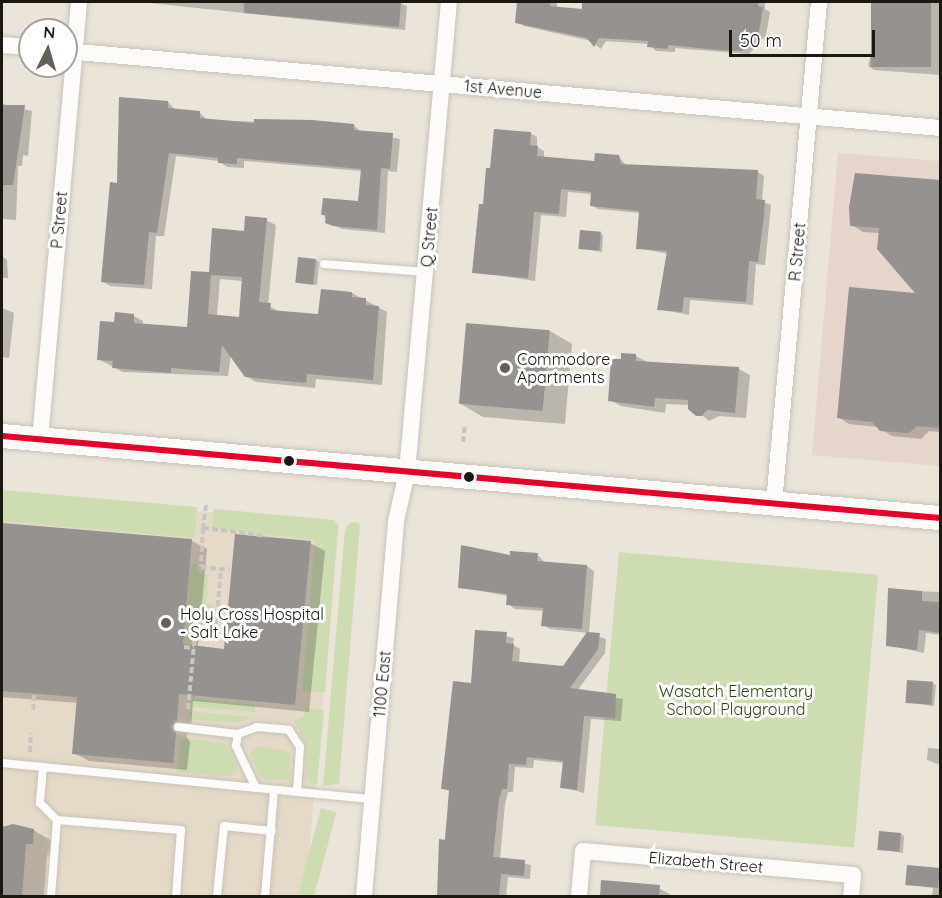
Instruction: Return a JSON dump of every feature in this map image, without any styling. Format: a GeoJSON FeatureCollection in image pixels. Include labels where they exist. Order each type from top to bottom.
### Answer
{"type":"FeatureCollection","features":[{"type":"Feature","properties":{"kind":"main road"},"geometry":{"type":"LineString","coordinates":[[2,436],[940,518]]}},
{"type":"Feature","properties":{"kind":"street","name":"P Street"},"geometry":{"type":"LineString","coordinates":[[76,18],[79,2]]}},
{"type":"Feature","properties":{"kind":"street","name":"Q Street"},"geometry":{"type":"LineString","coordinates":[[407,472],[449,2]]}},
{"type":"Feature","properties":{"kind":"street","name":"R Street"},"geometry":{"type":"LineString","coordinates":[[774,502],[819,2]]}},
{"type":"Feature","properties":{"kind":"street"},"geometry":{"type":"LineString","coordinates":[[2,45],[18,46]]}},
{"type":"Feature","properties":{"kind":"street","name":"1st Avenue"},"geometry":{"type":"LineString","coordinates":[[78,52],[940,128]]}},
{"type":"Feature","properties":{"kind":"street","name":"P Street"},"geometry":{"type":"LineString","coordinates":[[40,439],[68,78]]}},
{"type":"Feature","properties":{"kind":"street","name":"1100 East"},"geometry":{"type":"LineString","coordinates":[[364,897],[396,521],[407,472]]}},
{"type":"Feature","properties":{"kind":"street","name":"Elizabeth Street"},"geometry":{"type":"LineString","coordinates":[[579,897],[583,851],[853,875],[851,897]]}},
{"type":"Feature","properties":{"kind":"lane"},"geometry":{"type":"LineString","coordinates":[[324,264],[426,272]]}},
{"type":"Feature","properties":{"kind":"lane"},"geometry":{"type":"LineString","coordinates":[[178,727],[238,734],[257,727],[289,730],[300,747],[297,792]]}},
{"type":"Feature","properties":{"kind":"lane"},"geometry":{"type":"LineString","coordinates":[[238,734],[236,746],[256,788]]}},
{"type":"Feature","properties":{"kind":"lane"},"geometry":{"type":"LineString","coordinates":[[2,763],[372,799]]}},
{"type":"Feature","properties":{"kind":"lane"},"geometry":{"type":"LineString","coordinates":[[43,767],[40,803],[57,820],[182,830],[176,897]]}},
{"type":"Feature","properties":{"kind":"lane"},"geometry":{"type":"LineString","coordinates":[[265,897],[274,790]]}},
{"type":"Feature","properties":{"kind":"lane"},"geometry":{"type":"LineString","coordinates":[[51,897],[57,820]]}},
{"type":"Feature","properties":{"kind":"lane"},"geometry":{"type":"LineString","coordinates":[[217,897],[224,826],[272,831]]}},
{"type":"Feature","properties":{"kind":"path"},"geometry":{"type":"LineString","coordinates":[[463,442],[465,424]]}},
{"type":"Feature","properties":{"kind":"path"},"geometry":{"type":"LineString","coordinates":[[206,504],[201,567],[229,570]]}},
{"type":"Feature","properties":{"kind":"path"},"geometry":{"type":"LineString","coordinates":[[203,528],[267,536]]}},
{"type":"Feature","properties":{"kind":"path"},"geometry":{"type":"LineString","coordinates":[[188,709],[196,622],[216,624],[221,570]]}},
{"type":"Feature","properties":{"kind":"path"},"geometry":{"type":"LineString","coordinates":[[184,647],[194,648]]}},
{"type":"Feature","properties":{"kind":"path"},"geometry":{"type":"LineString","coordinates":[[33,710],[34,694]]}},
{"type":"Feature","properties":{"kind":"path"},"geometry":{"type":"LineString","coordinates":[[29,759],[31,734]]}},
{"type":"Feature","properties":{"kind":"shaded area"},"geometry":{"type":"Polygon","coordinates":[[[838,153],[940,161],[940,466],[812,455],[838,153]]]}},
{"type":"Feature","properties":{"kind":"shaded area","name":"Holy Cross Hospital - Salt Lake"},"geometry":{"type":"Polygon","coordinates":[[[2,495],[339,523],[305,896],[2,896],[2,495]]]}},
{"type":"Feature","properties":{"kind":"green space"},"geometry":{"type":"Polygon","coordinates":[[[2,490],[197,507],[195,538],[2,521],[2,490]]]}},
{"type":"Feature","properties":{"kind":"green space"},"geometry":{"type":"Polygon","coordinates":[[[214,509],[334,520],[338,525],[325,692],[302,691],[315,540],[212,528],[214,509]]]}},
{"type":"Feature","properties":{"kind":"green space"},"geometry":{"type":"Polygon","coordinates":[[[357,522],[360,525],[339,784],[323,786],[345,530],[349,523],[357,522]]]}},
{"type":"Feature","properties":{"kind":"green space","name":"Wasatch Elementary School Playground"},"geometry":{"type":"Polygon","coordinates":[[[619,552],[878,575],[854,848],[595,825],[619,552]]]}},
{"type":"Feature","properties":{"kind":"green space"},"geometry":{"type":"Polygon","coordinates":[[[191,563],[197,563],[197,573],[208,574],[206,604],[214,605],[213,621],[193,619],[191,646],[184,645],[191,563]]]}},
{"type":"Feature","properties":{"kind":"green space"},"geometry":{"type":"Polygon","coordinates":[[[195,648],[199,649],[195,699],[255,704],[255,712],[190,707],[195,648]]]}},
{"type":"Feature","properties":{"kind":"green space"},"geometry":{"type":"Polygon","coordinates":[[[305,708],[324,710],[317,785],[306,779],[307,748],[294,720],[304,717],[305,708]]]}},
{"type":"Feature","properties":{"kind":"green space"},"geometry":{"type":"Polygon","coordinates":[[[190,711],[249,717],[236,723],[189,719],[190,711]]]}},
{"type":"Feature","properties":{"kind":"green space"},"geometry":{"type":"Polygon","coordinates":[[[181,738],[224,743],[237,763],[236,772],[228,776],[177,772],[181,738]]]}},
{"type":"Feature","properties":{"kind":"green space"},"geometry":{"type":"Polygon","coordinates":[[[259,746],[290,752],[290,779],[267,780],[260,776],[250,754],[259,746]]]}},
{"type":"Feature","properties":{"kind":"green space"},"geometry":{"type":"Polygon","coordinates":[[[321,808],[336,812],[314,896],[298,893],[321,808]]]}},
{"type":"Feature","properties":{"kind":"building"},"geometry":{"type":"Polygon","coordinates":[[[244,2],[401,2],[399,27],[244,13],[244,2]]]}},
{"type":"Feature","properties":{"kind":"building"},"geometry":{"type":"Polygon","coordinates":[[[517,2],[550,2],[550,6],[582,9],[582,2],[758,2],[758,6],[763,7],[759,32],[742,51],[668,45],[668,49],[647,47],[648,41],[599,38],[594,47],[587,38],[515,23],[517,2]]]}},
{"type":"Feature","properties":{"kind":"building"},"geometry":{"type":"Polygon","coordinates":[[[871,2],[931,2],[931,67],[871,67],[871,2]]]}},
{"type":"Feature","properties":{"kind":"building"},"geometry":{"type":"Polygon","coordinates":[[[119,97],[168,101],[168,108],[200,111],[200,118],[254,123],[254,119],[312,120],[354,124],[354,130],[393,133],[390,169],[381,168],[377,230],[333,226],[325,223],[326,215],[321,215],[323,198],[358,201],[361,169],[237,158],[237,164],[218,163],[218,158],[169,153],[157,233],[149,232],[144,285],[101,282],[110,182],[117,183],[119,97]]]}},
{"type":"Feature","properties":{"kind":"building"},"geometry":{"type":"Polygon","coordinates":[[[2,105],[25,105],[13,185],[2,185],[2,105]]]}},
{"type":"Feature","properties":{"kind":"building"},"geometry":{"type":"Polygon","coordinates":[[[494,129],[531,132],[530,145],[538,146],[537,156],[594,161],[595,153],[619,155],[621,164],[758,170],[756,199],[765,200],[764,216],[758,262],[749,261],[746,302],[684,297],[682,312],[657,310],[667,251],[636,249],[639,211],[590,206],[591,192],[561,189],[559,214],[534,212],[528,278],[472,273],[479,204],[483,204],[486,168],[490,168],[494,129]]]}},
{"type":"Feature","properties":{"kind":"building"},"geometry":{"type":"Polygon","coordinates":[[[855,173],[940,180],[940,428],[917,426],[909,433],[880,431],[872,422],[837,418],[849,287],[915,293],[877,249],[879,228],[850,226],[849,207],[855,173]]]}},
{"type":"Feature","properties":{"kind":"building"},"geometry":{"type":"Polygon","coordinates":[[[245,216],[267,218],[259,302],[271,303],[270,310],[318,314],[321,289],[352,292],[352,297],[366,298],[366,305],[379,306],[373,380],[307,374],[306,383],[245,377],[222,345],[219,372],[171,368],[171,373],[112,368],[113,361],[97,360],[100,321],[114,322],[115,312],[134,314],[134,323],[187,327],[191,271],[209,272],[212,228],[244,231],[245,216]],[[211,275],[208,314],[239,317],[242,277],[211,275]]]}},
{"type":"Feature","properties":{"kind":"building"},"geometry":{"type":"Polygon","coordinates":[[[580,230],[601,232],[599,251],[578,249],[580,230]]]}},
{"type":"Feature","properties":{"kind":"building"},"geometry":{"type":"Polygon","coordinates":[[[298,257],[316,259],[313,285],[295,283],[298,257]]]}},
{"type":"Feature","properties":{"kind":"building","name":"Commodore Apartments"},"geometry":{"type":"Polygon","coordinates":[[[466,323],[550,330],[543,411],[459,404],[466,323]]]}},
{"type":"Feature","properties":{"kind":"building"},"geometry":{"type":"Polygon","coordinates":[[[621,353],[636,354],[636,361],[739,367],[735,413],[707,410],[702,416],[696,416],[688,409],[688,400],[655,398],[654,407],[608,401],[611,359],[621,359],[621,353]]]}},
{"type":"Feature","properties":{"kind":"building"},"geometry":{"type":"Polygon","coordinates":[[[2,523],[192,539],[183,644],[224,649],[235,534],[311,541],[295,705],[179,694],[177,721],[172,727],[176,733],[173,763],[72,754],[77,697],[2,691],[2,523]]]}},
{"type":"Feature","properties":{"kind":"building"},"geometry":{"type":"Polygon","coordinates":[[[461,545],[510,555],[510,551],[538,553],[537,561],[587,565],[582,629],[541,626],[543,608],[506,605],[507,594],[458,588],[461,545]]]}},
{"type":"Feature","properties":{"kind":"building"},"geometry":{"type":"Polygon","coordinates":[[[888,588],[922,591],[922,601],[940,602],[940,633],[919,630],[917,650],[886,646],[888,588]]]}},
{"type":"Feature","properties":{"kind":"building"},"geometry":{"type":"Polygon","coordinates":[[[475,630],[507,632],[506,643],[514,644],[512,661],[563,666],[587,632],[600,633],[598,649],[570,688],[616,694],[615,718],[584,716],[577,790],[560,788],[563,761],[527,757],[526,765],[509,764],[507,789],[502,789],[499,799],[493,857],[525,860],[524,876],[501,874],[499,897],[437,897],[439,839],[445,840],[449,790],[441,789],[453,681],[471,683],[475,630]]]}},
{"type":"Feature","properties":{"kind":"building"},"geometry":{"type":"Polygon","coordinates":[[[907,680],[933,682],[931,705],[905,703],[907,680]]]}},
{"type":"Feature","properties":{"kind":"building"},"geometry":{"type":"Polygon","coordinates":[[[13,824],[34,829],[33,844],[26,844],[22,897],[2,897],[2,827],[13,824]]]}},
{"type":"Feature","properties":{"kind":"building"},"geometry":{"type":"Polygon","coordinates":[[[879,831],[901,833],[899,852],[877,850],[879,831]]]}},
{"type":"Feature","properties":{"kind":"building"},"geometry":{"type":"Polygon","coordinates":[[[907,865],[940,868],[938,888],[905,885],[907,865]]]}},
{"type":"Feature","properties":{"kind":"building"},"geometry":{"type":"Polygon","coordinates":[[[601,880],[660,885],[659,897],[600,897],[601,880]]]}},
{"type":"Feature","properties":{"kind":"transit line"},"geometry":{"type":"LineString","coordinates":[[2,436],[940,518]]}},
{"type":"Feature","properties":{"kind":"place","name":"Commodore Apartments"},"geometry":{"type":"Point","coordinates":[505,368]}},
{"type":"Feature","properties":{"kind":"place","name":"Holy Cross Hospital - Salt Lake"},"geometry":{"type":"Point","coordinates":[166,623]}}]}
